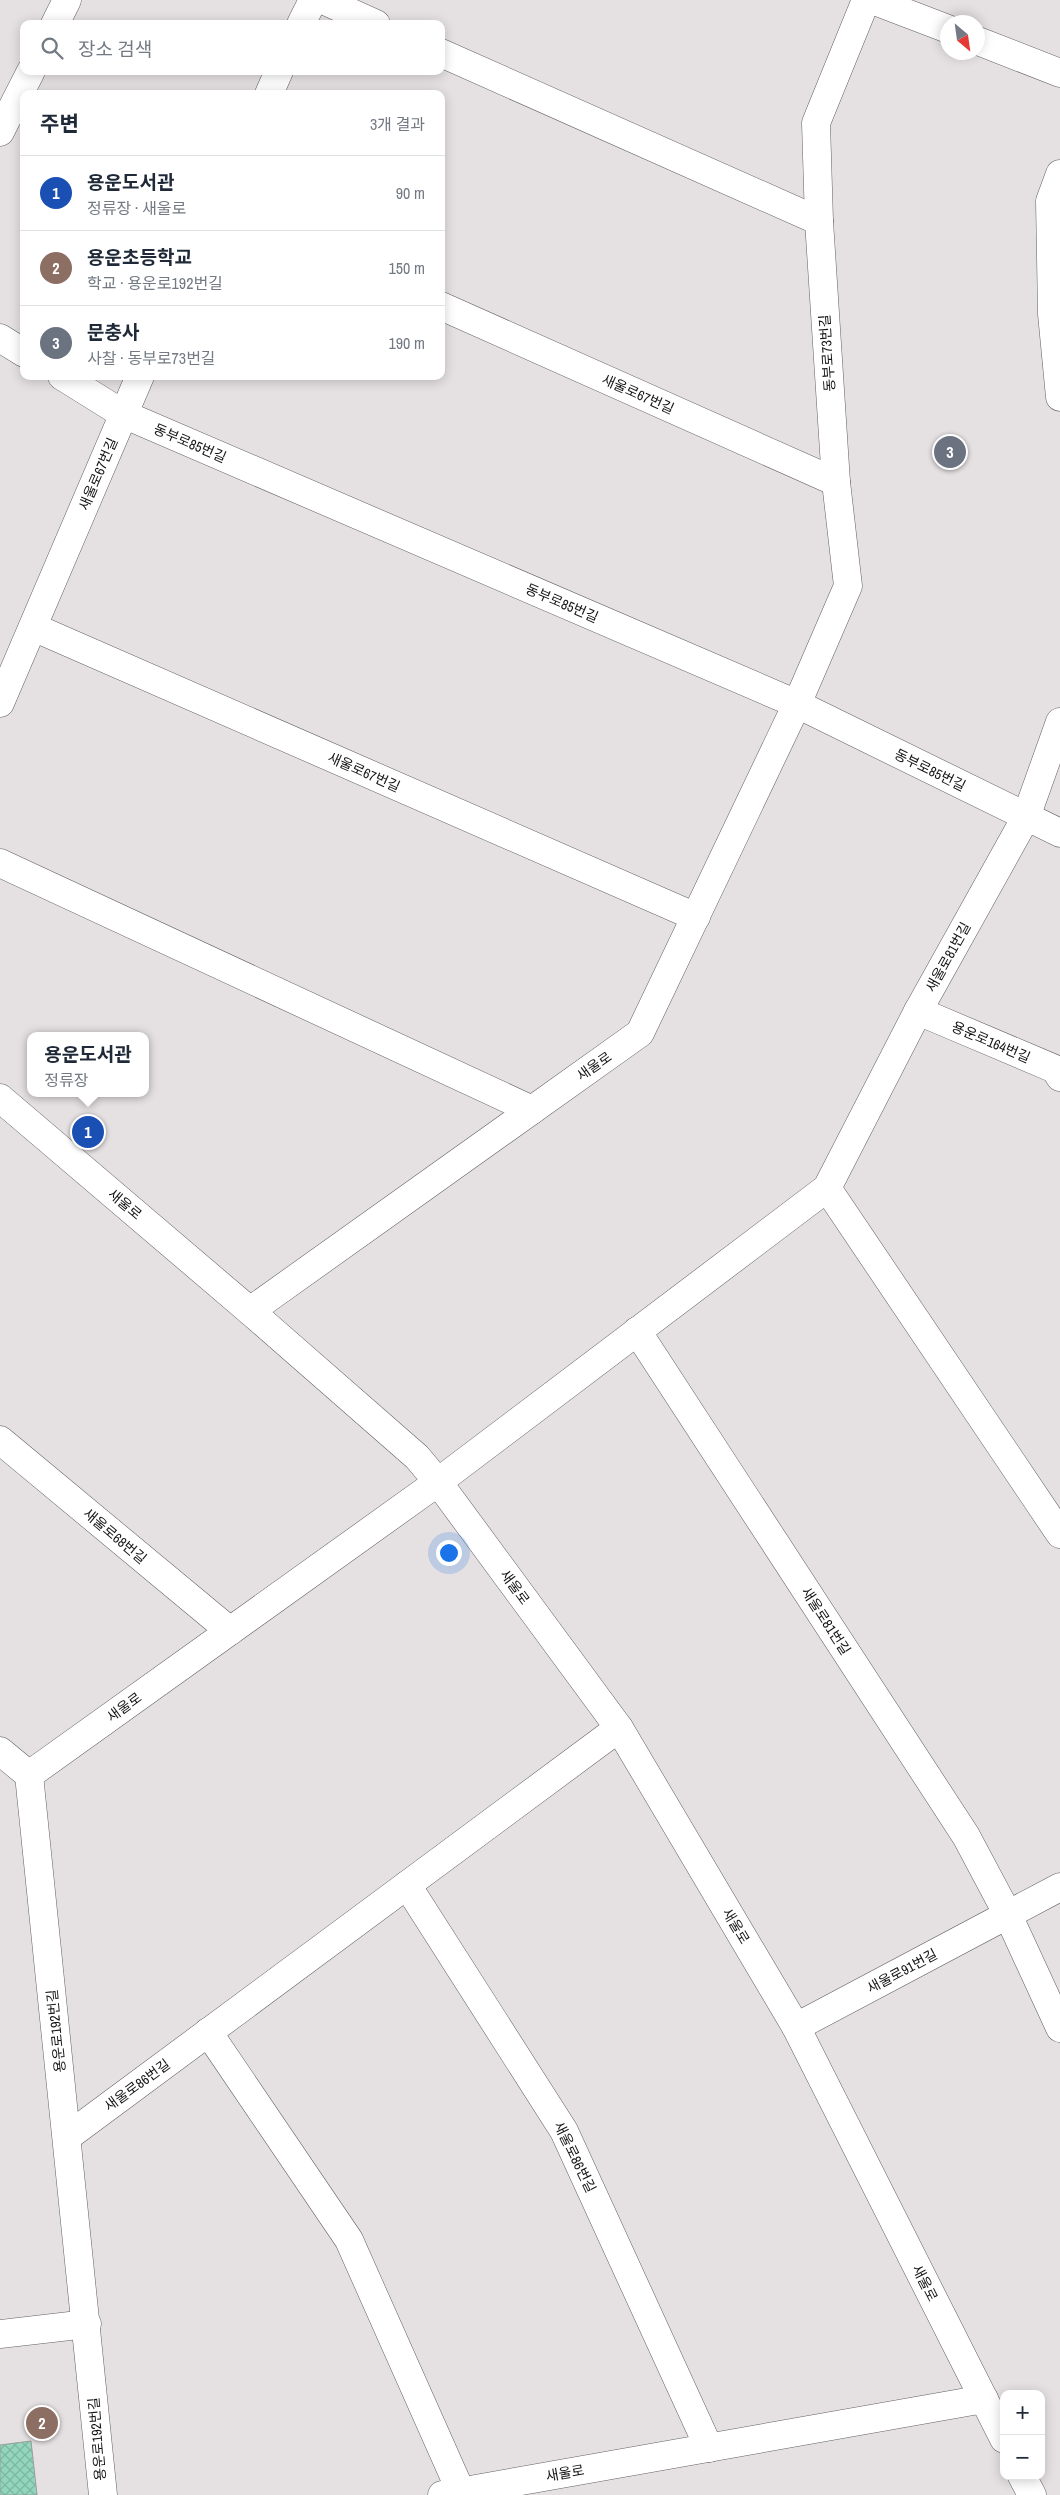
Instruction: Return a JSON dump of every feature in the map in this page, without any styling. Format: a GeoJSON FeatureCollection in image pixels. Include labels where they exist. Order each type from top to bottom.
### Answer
{"type":"FeatureCollection","features":[{"type":"Feature","properties":{"kind":"street"},"geometry":{"type":"LineString","coordinates":[[57,20],[67,0]]}},
{"type":"Feature","properties":{"kind":"street"},"geometry":{"type":"LineString","coordinates":[[303,20],[312,0]]}},
{"type":"Feature","properties":{"kind":"street"},"geometry":{"type":"LineString","coordinates":[[323,0],[367,20]]}},
{"type":"Feature","properties":{"kind":"street","name":"동부로73번길"},"geometry":{"type":"LineString","coordinates":[[797,704],[848,586],[836,482],[818,221],[816,123],[866,0]]}},
{"type":"Feature","properties":{"kind":"street"},"geometry":{"type":"LineString","coordinates":[[872,0],[940,26]]}},
{"type":"Feature","properties":{"kind":"street"},"geometry":{"type":"LineString","coordinates":[[985,44],[1060,73]]}},
{"type":"Feature","properties":{"kind":"street"},"geometry":{"type":"LineString","coordinates":[[445,55],[818,221]]}},
{"type":"Feature","properties":{"kind":"street"},"geometry":{"type":"LineString","coordinates":[[21,90],[29,75]]}},
{"type":"Feature","properties":{"kind":"street"},"geometry":{"type":"LineString","coordinates":[[271,90],[277,75]]}},
{"type":"Feature","properties":{"kind":"street"},"geometry":{"type":"LineString","coordinates":[[0,132],[20,93]]}},
{"type":"Feature","properties":{"kind":"street"},"geometry":{"type":"LineString","coordinates":[[1060,174],[1050,201],[1060,397]]}},
{"type":"Feature","properties":{"kind":"street","name":"새울로67번길"},"geometry":{"type":"LineString","coordinates":[[445,308],[836,482]]}},
{"type":"Feature","properties":{"kind":"street"},"geometry":{"type":"LineString","coordinates":[[0,338],[20,350]]}},
{"type":"Feature","properties":{"kind":"street","name":"동부로85번길"},"geometry":{"type":"LineString","coordinates":[[68,380],[123,414],[797,704],[1060,833]]}},
{"type":"Feature","properties":{"kind":"street","name":"새울로67번길"},"geometry":{"type":"LineString","coordinates":[[0,703],[138,380]]}},
{"type":"Feature","properties":{"kind":"street","name":"새울로67번길"},"geometry":{"type":"LineString","coordinates":[[33,627],[696,917]]}},
{"type":"Feature","properties":{"kind":"street","name":"새울로"},"geometry":{"type":"LineString","coordinates":[[250,1311],[640,1033],[797,704]]}},
{"type":"Feature","properties":{"kind":"street","name":"새울로81번길"},"geometry":{"type":"LineString","coordinates":[[438,1482],[827,1188],[918,1011],[1026,817],[1060,722]]}},
{"type":"Feature","properties":{"kind":"street"},"geometry":{"type":"LineString","coordinates":[[0,863],[532,1110]]}},
{"type":"Feature","properties":{"kind":"street","name":"용운로164번길"},"geometry":{"type":"LineString","coordinates":[[918,1011],[1055,1069],[1060,1076]]}},
{"type":"Feature","properties":{"kind":"street","name":"새울로"},"geometry":{"type":"LineString","coordinates":[[0,1098],[250,1311],[416,1457],[438,1482],[619,1728],[796,2027],[1002,2435]]}},
{"type":"Feature","properties":{"kind":"street"},"geometry":{"type":"LineString","coordinates":[[827,1188],[1060,1534]]}},
{"type":"Feature","properties":{"kind":"street","name":"새울로81번길"},"geometry":{"type":"LineString","coordinates":[[637,1331],[966,1836],[1008,1915]]}},
{"type":"Feature","properties":{"kind":"street","name":"새울로68번길"},"geometry":{"type":"LineString","coordinates":[[0,1440],[230,1631]]}},
{"type":"Feature","properties":{"kind":"street","name":"새울로"},"geometry":{"type":"LineString","coordinates":[[29,1775],[438,1482]]}},
{"type":"Feature","properties":{"kind":"street","name":"새울로86번길"},"geometry":{"type":"LineString","coordinates":[[67,2137],[619,1728]]}},
{"type":"Feature","properties":{"kind":"street"},"geometry":{"type":"LineString","coordinates":[[0,1751],[29,1775]]}},
{"type":"Feature","properties":{"kind":"street","name":"용운로192번길"},"geometry":{"type":"LineString","coordinates":[[29,1775],[87,2324],[103,2495]]}},
{"type":"Feature","properties":{"kind":"street","name":"새울로86번길"},"geometry":{"type":"LineString","coordinates":[[407,1885],[564,2131],[709,2448]]}},
{"type":"Feature","properties":{"kind":"street","name":"새울로91번길"},"geometry":{"type":"LineString","coordinates":[[796,2027],[1060,1887]]}},
{"type":"Feature","properties":{"kind":"street"},"geometry":{"type":"LineString","coordinates":[[1008,1915],[1060,2028]]}},
{"type":"Feature","properties":{"kind":"street"},"geometry":{"type":"LineString","coordinates":[[208,2032],[349,2240],[451,2493]]}},
{"type":"Feature","properties":{"kind":"street"},"geometry":{"type":"LineString","coordinates":[[0,2334],[87,2324]]}},
{"type":"Feature","properties":{"kind":"street","name":"새울로"},"geometry":{"type":"LineString","coordinates":[[451,2493],[984,2399]]}},
{"type":"Feature","properties":{"kind":"street"},"geometry":{"type":"LineString","coordinates":[[1024,2480],[1032,2495]]}},
{"type":"Feature","properties":{"kind":"building"},"geometry":{"type":"Polygon","coordinates":[[[31,2441],[37,2495],[0,2495],[0,2445],[31,2441]]]}},
{"type":"Feature","properties":{"kind":"place","name":"문충사"},"geometry":{"type":"Point","coordinates":[950,452]}},
{"type":"Feature","properties":{"kind":"place","name":"용운도서관"},"geometry":{"type":"Point","coordinates":[88,1132]}},
{"type":"Feature","properties":{"kind":"place","name":"용운초등학교"},"geometry":{"type":"Point","coordinates":[42,2423]}}]}
